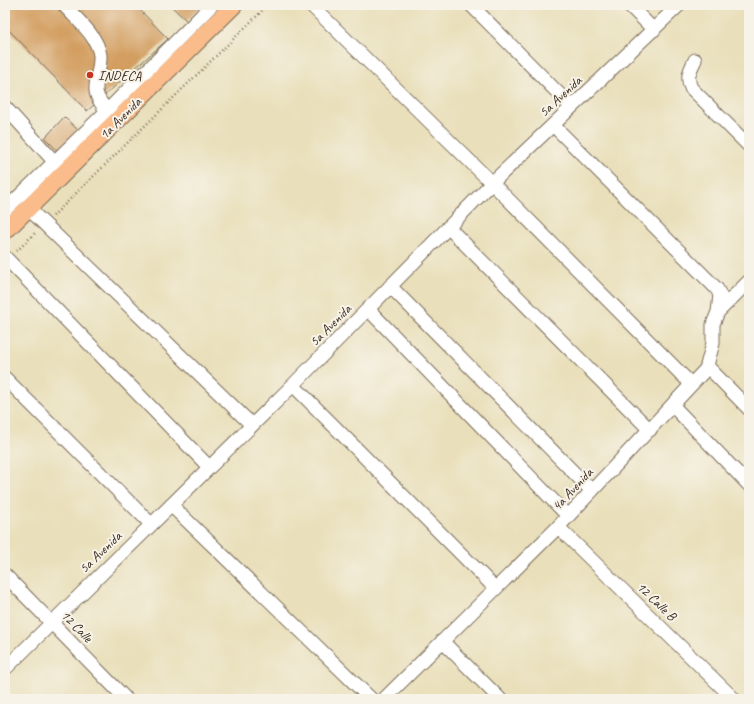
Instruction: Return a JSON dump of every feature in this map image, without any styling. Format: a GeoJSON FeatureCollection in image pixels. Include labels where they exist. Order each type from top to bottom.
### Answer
{"type":"FeatureCollection","features":[{"type":"Feature","properties":{"kind":"main road","name":"1a Avenida"},"geometry":{"type":"LineString","coordinates":[[5,231],[28,208],[60,167],[112,116],[212,9],[234,5]]}},
{"type":"Feature","properties":{"kind":"street"},"geometry":{"type":"LineString","coordinates":[[64,5],[91,35],[98,47],[99,59],[96,91],[98,97],[112,116]]}},
{"type":"Feature","properties":{"kind":"street"},"geometry":{"type":"LineString","coordinates":[[311,5],[492,183],[691,384]]}},
{"type":"Feature","properties":{"kind":"street"},"geometry":{"type":"LineString","coordinates":[[471,5],[572,107]]}},
{"type":"Feature","properties":{"kind":"street"},"geometry":{"type":"LineString","coordinates":[[629,5],[654,30]]}},
{"type":"Feature","properties":{"kind":"street","name":"5a Avenida"},"geometry":{"type":"LineString","coordinates":[[5,669],[293,385],[492,183],[680,5]]}},
{"type":"Feature","properties":{"kind":"street"},"geometry":{"type":"LineString","coordinates":[[695,60],[688,74],[688,82],[691,88],[749,146]]}},
{"type":"Feature","properties":{"kind":"street"},"geometry":{"type":"LineString","coordinates":[[5,107],[60,167],[5,210]]}},
{"type":"Feature","properties":{"kind":"street","name":"4a Avenida"},"geometry":{"type":"LineString","coordinates":[[384,699],[558,527],[673,406],[707,366],[713,343],[713,324],[718,312],[720,295],[717,290],[553,125]]}},
{"type":"Feature","properties":{"kind":"street"},"geometry":{"type":"LineString","coordinates":[[28,208],[252,425]]}},
{"type":"Feature","properties":{"kind":"street"},"geometry":{"type":"LineString","coordinates":[[448,227],[650,430]]}},
{"type":"Feature","properties":{"kind":"street"},"geometry":{"type":"LineString","coordinates":[[6,258],[209,467]]}},
{"type":"Feature","properties":{"kind":"street"},"geometry":{"type":"LineString","coordinates":[[718,312],[749,281]]}},
{"type":"Feature","properties":{"kind":"street"},"geometry":{"type":"LineString","coordinates":[[390,286],[592,491]]}},
{"type":"Feature","properties":{"kind":"street"},"geometry":{"type":"LineString","coordinates":[[368,309],[568,516]]}},
{"type":"Feature","properties":{"kind":"street"},"geometry":{"type":"LineString","coordinates":[[707,366],[749,409]]}},
{"type":"Feature","properties":{"kind":"street"},"geometry":{"type":"LineString","coordinates":[[5,378],[151,524]]}},
{"type":"Feature","properties":{"kind":"street"},"geometry":{"type":"LineString","coordinates":[[293,385],[495,588]]}},
{"type":"Feature","properties":{"kind":"street"},"geometry":{"type":"LineString","coordinates":[[673,406],[749,485]]}},
{"type":"Feature","properties":{"kind":"street"},"geometry":{"type":"LineString","coordinates":[[171,505],[371,699]]}},
{"type":"Feature","properties":{"kind":"street","name":"12 Calle B"},"geometry":{"type":"LineString","coordinates":[[558,527],[734,699]]}},
{"type":"Feature","properties":{"kind":"street","name":"12 Calle"},"geometry":{"type":"LineString","coordinates":[[5,575],[126,699]]}},
{"type":"Feature","properties":{"kind":"street"},"geometry":{"type":"LineString","coordinates":[[442,641],[500,699]]}},
{"type":"Feature","properties":{"kind":"path"},"geometry":{"type":"LineString","coordinates":[[6,258],[45,224],[268,5]]}},
{"type":"Feature","properties":{"kind":"building","name":"INDECA"},"geometry":{"type":"Polygon","coordinates":[[[5,5],[135,5],[168,39],[87,111],[5,26],[5,5]]]}},
{"type":"Feature","properties":{"kind":"building"},"geometry":{"type":"Polygon","coordinates":[[[170,5],[200,5],[201,6],[187,21],[170,5]]]}},
{"type":"Feature","properties":{"kind":"building"},"geometry":{"type":"Polygon","coordinates":[[[64,117],[78,130],[58,151],[45,138],[64,117]]]}},
{"type":"Feature","properties":{"kind":"place","name":"INDECA"},"geometry":{"type":"Point","coordinates":[90,75]}}]}
